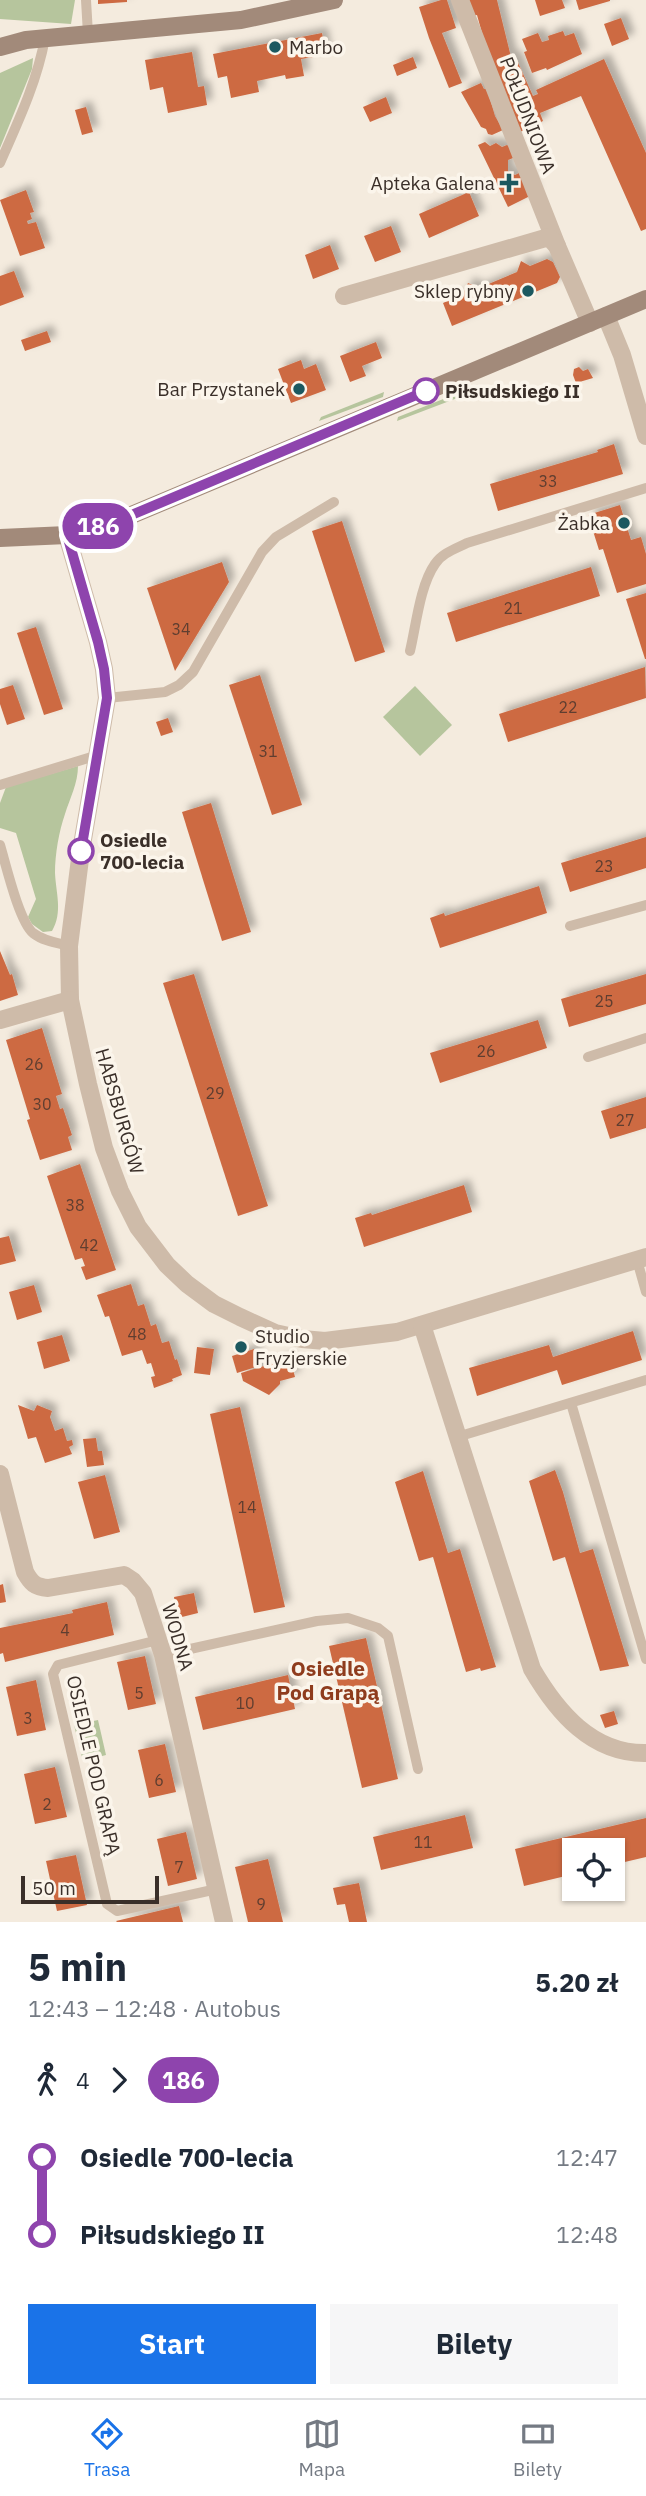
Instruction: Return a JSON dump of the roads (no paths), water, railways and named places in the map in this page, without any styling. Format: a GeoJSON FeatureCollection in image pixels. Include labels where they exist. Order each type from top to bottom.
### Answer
{"type":"FeatureCollection","features":[{"type":"Feature","properties":{"kind":"street"},"geometry":{"type":"LineString","coordinates":[[0,47],[26,40],[241,20],[331,0]]}},
{"type":"Feature","properties":{"kind":"street","name":"POŁUDNIOWA"},"geometry":{"type":"LineString","coordinates":[[460,0],[557,246],[598,319],[622,355],[646,436]]}},
{"type":"Feature","properties":{"kind":"street"},"geometry":{"type":"LineString","coordinates":[[344,296],[533,240],[549,237],[557,246]]}},
{"type":"Feature","properties":{"kind":"street"},"geometry":{"type":"LineString","coordinates":[[0,538],[67,535],[122,519],[646,299]]}},
{"type":"Feature","properties":{"kind":"street","name":"HABSBURGÓW"},"geometry":{"type":"LineString","coordinates":[[67,535],[98,642],[107,698],[81,851],[69,946],[70,1000],[104,1148],[120,1191],[138,1227],[167,1265],[214,1304],[240,1317],[275,1333],[325,1341],[361,1338],[422,1325],[641,1259]]}},
{"type":"Feature","properties":{"kind":"street"},"geometry":{"type":"LineString","coordinates":[[0,1020],[70,1000]]}},
{"type":"Feature","properties":{"kind":"street"},"geometry":{"type":"LineString","coordinates":[[422,1325],[533,1668],[549,1697],[586,1736],[628,1753],[646,1753]]}},
{"type":"Feature","properties":{"kind":"street","name":"WODNA"},"geometry":{"type":"LineString","coordinates":[[0,1474],[25,1573],[30,1582],[38,1587],[48,1588],[124,1575],[143,1593],[160,1647],[224,1922]]}},
{"type":"Feature","properties":{"kind":"lane"},"geometry":{"type":"LineString","coordinates":[[86,0],[88,34]]}},
{"type":"Feature","properties":{"kind":"lane"},"geometry":{"type":"LineString","coordinates":[[0,163],[24,109],[45,38]]}},
{"type":"Feature","properties":{"kind":"lane"},"geometry":{"type":"LineString","coordinates":[[410,650],[428,578],[435,563],[447,552],[467,543],[646,488]]}},
{"type":"Feature","properties":{"kind":"lane"},"geometry":{"type":"LineString","coordinates":[[107,698],[159,694],[178,685],[193,672],[262,552],[276,537],[334,502]]}},
{"type":"Feature","properties":{"kind":"lane"},"geometry":{"type":"LineString","coordinates":[[0,786],[98,755]]}},
{"type":"Feature","properties":{"kind":"lane"},"geometry":{"type":"LineString","coordinates":[[0,845],[23,920],[31,932],[69,946]]}},
{"type":"Feature","properties":{"kind":"lane"},"geometry":{"type":"LineString","coordinates":[[570,926],[646,905]]}},
{"type":"Feature","properties":{"kind":"lane"},"geometry":{"type":"LineString","coordinates":[[588,1057],[646,1038]]}},
{"type":"Feature","properties":{"kind":"lane"},"geometry":{"type":"LineString","coordinates":[[641,1259],[646,1292]]}},
{"type":"Feature","properties":{"kind":"lane"},"geometry":{"type":"LineString","coordinates":[[457,1437],[646,1380]]}},
{"type":"Feature","properties":{"kind":"lane"},"geometry":{"type":"LineString","coordinates":[[571,1403],[642,1631],[646,1658]]}},
{"type":"Feature","properties":{"kind":"lane","name":"OSIEDLE POD GRAPĄ"},"geometry":{"type":"LineString","coordinates":[[217,1889],[117,1911],[107,1904],[53,1674],[58,1665],[348,1618],[378,1628],[388,1636],[418,1769]]}},
{"type":"Feature","properties":{"kind":"place","name":"Marbo"},"geometry":{"type":"Point","coordinates":[275,47]}},
{"type":"Feature","properties":{"kind":"place","name":"Apteka Galena"},"geometry":{"type":"Point","coordinates":[509,183]}},
{"type":"Feature","properties":{"kind":"place","name":"Sklep rybny"},"geometry":{"type":"Point","coordinates":[528,291]}},
{"type":"Feature","properties":{"kind":"place","name":"Bar Przystanek"},"geometry":{"type":"Point","coordinates":[299,389]}},
{"type":"Feature","properties":{"kind":"place","name":"Piłsudskiego II"},"geometry":{"type":"Point","coordinates":[426,391]}},
{"type":"Feature","properties":{"kind":"place","name":"Żabka"},"geometry":{"type":"Point","coordinates":[624,523]}},
{"type":"Feature","properties":{"kind":"place","name":"Osiedle 700-lecia"},"geometry":{"type":"Point","coordinates":[81,851]}},
{"type":"Feature","properties":{"kind":"place","name":"Studio Fryzjerskie"},"geometry":{"type":"Point","coordinates":[241,1347]}},
{"type":"Feature","properties":{"kind":"district","name":"Osiedle Pod Grapą"},"geometry":{"type":"Point","coordinates":[328,1680]}}]}
